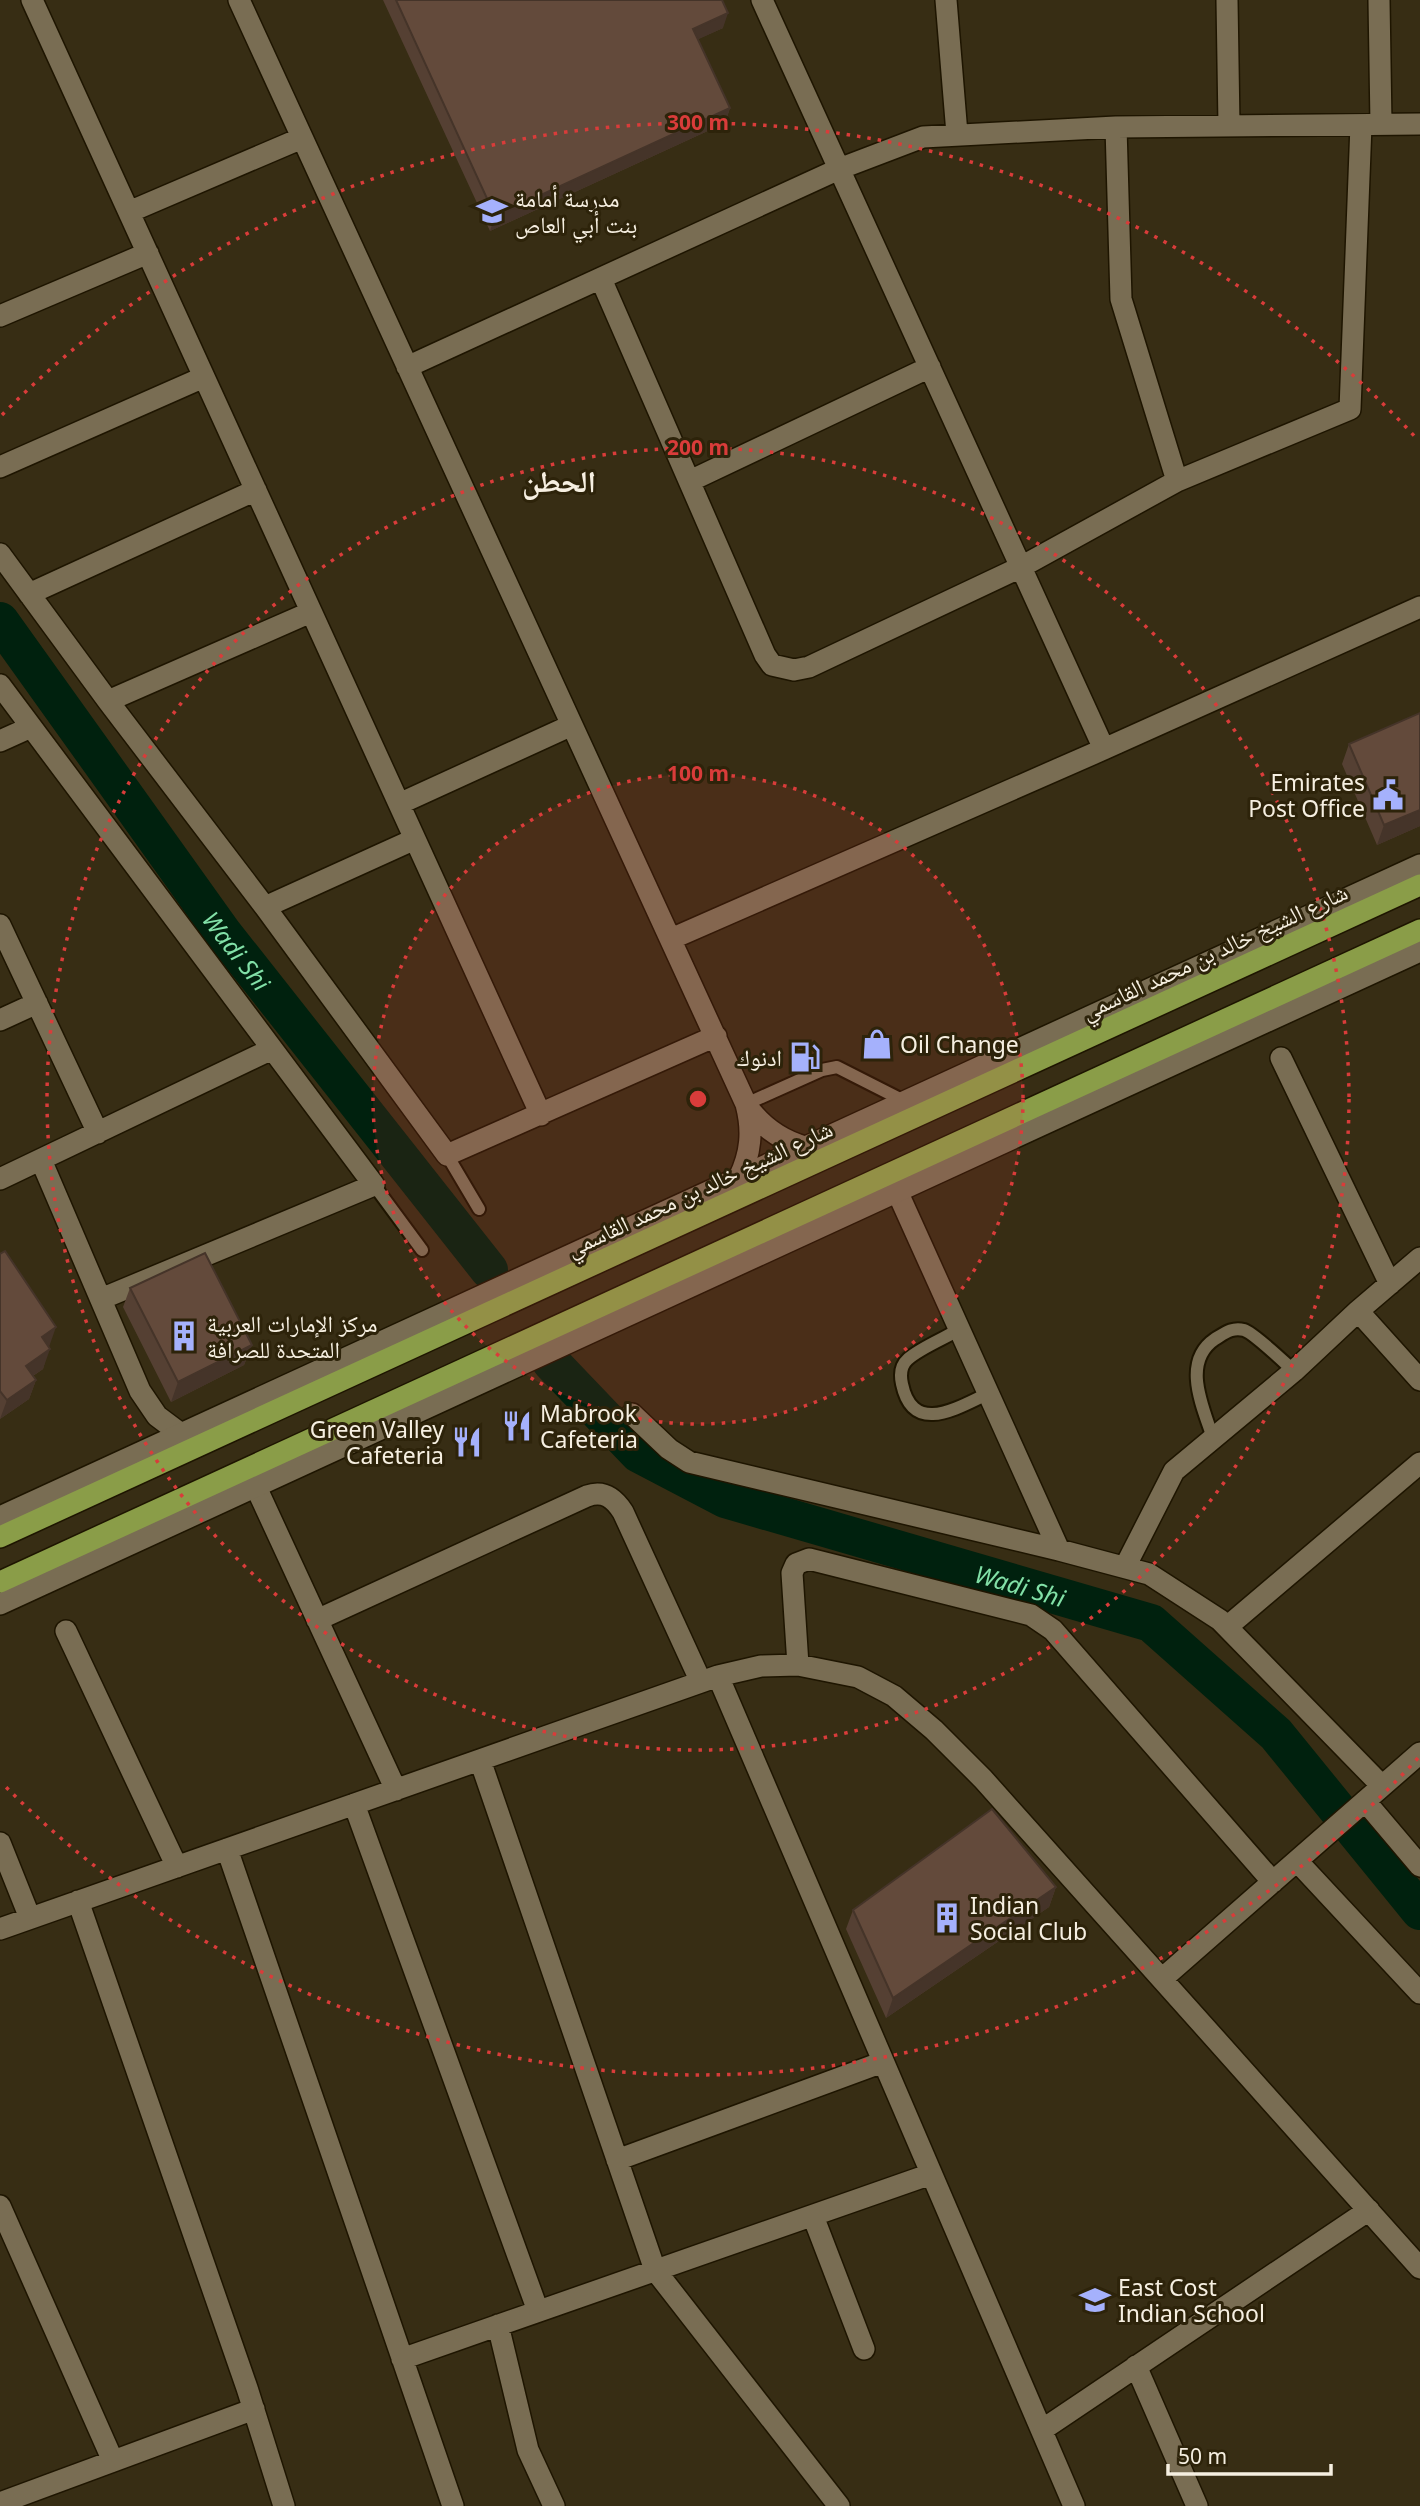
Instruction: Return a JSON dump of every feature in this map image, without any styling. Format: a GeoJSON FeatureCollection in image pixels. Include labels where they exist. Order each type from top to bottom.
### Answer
{"type":"FeatureCollection","features":[{"type":"Feature","properties":{"kind":"highway","name":"شارع الشيخ خالد بن محمد القاسمي"},"geometry":{"type":"LineString","coordinates":[[0,1537],[568,1276],[608,1248],[1079,1032],[1420,885]]}},
{"type":"Feature","properties":{"kind":"highway"},"geometry":{"type":"LineString","coordinates":[[0,1582],[483,1359],[583,1314],[781,1233],[1363,966],[1420,930]]}},
{"type":"Feature","properties":{"kind":"street"},"geometry":{"type":"LineString","coordinates":[[32,0],[541,1115]]}},
{"type":"Feature","properties":{"kind":"street"},"geometry":{"type":"LineString","coordinates":[[239,0],[746,1104],[777,1136],[805,1147]]}},
{"type":"Feature","properties":{"kind":"street"},"geometry":{"type":"LineString","coordinates":[[762,0],[1104,749]]}},
{"type":"Feature","properties":{"kind":"street"},"geometry":{"type":"LineString","coordinates":[[946,0],[957,134]]}},
{"type":"Feature","properties":{"kind":"street"},"geometry":{"type":"LineString","coordinates":[[1227,0],[1229,125]]}},
{"type":"Feature","properties":{"kind":"street"},"geometry":{"type":"LineString","coordinates":[[601,279],[765,655],[772,665],[781,669],[808,667],[1021,567],[1177,481],[1350,409],[1378,0]]}},
{"type":"Feature","properties":{"kind":"street"},"geometry":{"type":"LineString","coordinates":[[408,367],[839,169],[923,137],[1115,127],[1420,124]]}},
{"type":"Feature","properties":{"kind":"street"},"geometry":{"type":"LineString","coordinates":[[1115,127],[1121,299],[1177,481]]}},
{"type":"Feature","properties":{"kind":"street"},"geometry":{"type":"LineString","coordinates":[[129,212],[302,138]]}},
{"type":"Feature","properties":{"kind":"street"},"geometry":{"type":"LineString","coordinates":[[0,316],[148,253]]}},
{"type":"Feature","properties":{"kind":"street"},"geometry":{"type":"LineString","coordinates":[[690,481],[930,368]]}},
{"type":"Feature","properties":{"kind":"street"},"geometry":{"type":"LineString","coordinates":[[0,467],[204,377]]}},
{"type":"Feature","properties":{"kind":"street"},"geometry":{"type":"LineString","coordinates":[[29,594],[256,490]]}},
{"type":"Feature","properties":{"kind":"street"},"geometry":{"type":"LineString","coordinates":[[0,554],[447,1155],[716,1036]]}},
{"type":"Feature","properties":{"kind":"street"},"geometry":{"type":"LineString","coordinates":[[671,940],[1420,607]]}},
{"type":"Feature","properties":{"kind":"street"},"geometry":{"type":"LineString","coordinates":[[108,701],[311,612]]}},
{"type":"Feature","properties":{"kind":"street"},"geometry":{"type":"LineString","coordinates":[[0,685],[374,1185],[101,1299]]}},
{"type":"Feature","properties":{"kind":"street"},"geometry":{"type":"LineString","coordinates":[[399,804],[572,725]]}},
{"type":"Feature","properties":{"kind":"street"},"geometry":{"type":"LineString","coordinates":[[0,741],[31,727]]}},
{"type":"Feature","properties":{"kind":"street"},"geometry":{"type":"LineString","coordinates":[[265,907],[415,839]]}},
{"type":"Feature","properties":{"kind":"street"},"geometry":{"type":"LineString","coordinates":[[0,1517],[181,1434],[608,1248],[738,1178],[904,1101],[1079,1032],[1420,865]]}},
{"type":"Feature","properties":{"kind":"street"},"geometry":{"type":"LineString","coordinates":[[0,925],[98,1133]]}},
{"type":"Feature","properties":{"kind":"street"},"geometry":{"type":"LineString","coordinates":[[0,1604],[256,1486],[781,1233],[897,1191],[1363,966],[1420,951]]}},
{"type":"Feature","properties":{"kind":"street"},"geometry":{"type":"LineString","coordinates":[[0,1020],[37,1003]]}},
{"type":"Feature","properties":{"kind":"street"},"geometry":{"type":"LineString","coordinates":[[0,1179],[272,1049]]}},
{"type":"Feature","properties":{"kind":"street"},"geometry":{"type":"LineString","coordinates":[[1281,1058],[1390,1284]]}},
{"type":"Feature","properties":{"kind":"street"},"geometry":{"type":"LineString","coordinates":[[738,1178],[746,1164],[751,1134],[746,1104]]}},
{"type":"Feature","properties":{"kind":"street"},"geometry":{"type":"LineString","coordinates":[[41,1160],[148,1404],[168,1426],[181,1434]]}},
{"type":"Feature","properties":{"kind":"street"},"geometry":{"type":"LineString","coordinates":[[897,1191],[1059,1550]]}},
{"type":"Feature","properties":{"kind":"street"},"geometry":{"type":"LineString","coordinates":[[1125,1567],[1174,1471],[1294,1371],[1420,1258]]}},
{"type":"Feature","properties":{"kind":"street"},"geometry":{"type":"LineString","coordinates":[[1358,1311],[1420,1380]]}},
{"type":"Feature","properties":{"kind":"street"},"geometry":{"type":"LineString","coordinates":[[632,1415],[669,1449],[689,1462],[1149,1574],[1220,1620],[1382,1786]]}},
{"type":"Feature","properties":{"kind":"street"},"geometry":{"type":"LineString","coordinates":[[1227,1627],[1420,1463]]}},
{"type":"Feature","properties":{"kind":"street"},"geometry":{"type":"LineString","coordinates":[[256,1486],[396,1790]]}},
{"type":"Feature","properties":{"kind":"street"},"geometry":{"type":"LineString","coordinates":[[317,1620],[587,1496],[595,1493],[606,1494],[616,1502],[709,1679],[883,2062],[1074,2506]]}},
{"type":"Feature","properties":{"kind":"street"},"geometry":{"type":"LineString","coordinates":[[798,1665],[792,1573],[796,1564],[809,1559],[1031,1615],[1054,1630],[1273,1882]]}},
{"type":"Feature","properties":{"kind":"street"},"geometry":{"type":"LineString","coordinates":[[66,1632],[177,1867]]}},
{"type":"Feature","properties":{"kind":"street"},"geometry":{"type":"LineString","coordinates":[[0,1929],[709,1679],[761,1666],[798,1665],[858,1677],[894,1696],[934,1730],[983,1779],[1420,2268]]}},
{"type":"Feature","properties":{"kind":"street"},"geometry":{"type":"LineString","coordinates":[[1163,1978],[1420,1753]]}},
{"type":"Feature","properties":{"kind":"street"},"geometry":{"type":"LineString","coordinates":[[480,1760],[655,2270],[839,2506]]}},
{"type":"Feature","properties":{"kind":"street"},"geometry":{"type":"LineString","coordinates":[[1365,1801],[1420,1866]]}},
{"type":"Feature","properties":{"kind":"street"},"geometry":{"type":"LineString","coordinates":[[354,1804],[538,2311]]}},
{"type":"Feature","properties":{"kind":"street"},"geometry":{"type":"LineString","coordinates":[[0,1843],[30,1919]]}},
{"type":"Feature","properties":{"kind":"street"},"geometry":{"type":"LineString","coordinates":[[227,1849],[453,2506]]}},
{"type":"Feature","properties":{"kind":"street"},"geometry":{"type":"LineString","coordinates":[[1305,1854],[1420,1993]]}},
{"type":"Feature","properties":{"kind":"street"},"geometry":{"type":"LineString","coordinates":[[78,1901],[254,2409],[284,2506]]}},
{"type":"Feature","properties":{"kind":"street"},"geometry":{"type":"LineString","coordinates":[[617,2161],[883,2062]]}},
{"type":"Feature","properties":{"kind":"street"},"geometry":{"type":"LineString","coordinates":[[402,2358],[931,2174]]}},
{"type":"Feature","properties":{"kind":"street"},"geometry":{"type":"LineString","coordinates":[[0,2206],[113,2460]]}},
{"type":"Feature","properties":{"kind":"street"},"geometry":{"type":"LineString","coordinates":[[1042,2430],[1369,2210]]}},
{"type":"Feature","properties":{"kind":"street"},"geometry":{"type":"LineString","coordinates":[[813,2216],[864,2349]]}},
{"type":"Feature","properties":{"kind":"street"},"geometry":{"type":"LineString","coordinates":[[498,2325],[528,2451],[554,2506]]}},
{"type":"Feature","properties":{"kind":"street"},"geometry":{"type":"LineString","coordinates":[[1136,2366],[1197,2506]]}},
{"type":"Feature","properties":{"kind":"street"},"geometry":{"type":"LineString","coordinates":[[0,2503],[254,2409]]}},
{"type":"Feature","properties":{"kind":"lane"},"geometry":{"type":"LineString","coordinates":[[746,1104],[822,1070],[836,1067],[904,1101]]}},
{"type":"Feature","properties":{"kind":"lane"},"geometry":{"type":"LineString","coordinates":[[447,1155],[479,1209]]}},
{"type":"Feature","properties":{"kind":"lane"},"geometry":{"type":"LineString","coordinates":[[374,1185],[422,1250]]}},
{"type":"Feature","properties":{"kind":"lane"},"geometry":{"type":"LineString","coordinates":[[960,1329],[906,1360],[900,1373],[904,1392],[911,1407],[925,1415],[944,1413],[989,1394]]}},
{"type":"Feature","properties":{"kind":"lane"},"geometry":{"type":"LineString","coordinates":[[1213,1438],[1198,1390],[1196,1363],[1208,1344],[1229,1329],[1246,1330],[1294,1371]]}},
{"type":"Feature","properties":{"kind":"building"},"geometry":{"type":"Polygon","coordinates":[[[396,0],[722,0],[728,13],[693,29],[730,108],[495,216],[396,0]]]}},
{"type":"Feature","properties":{"kind":"building","name":"Emirates Post Office"},"geometry":{"type":"Polygon","coordinates":[[[1420,713],[1420,810],[1384,825],[1349,744],[1420,713]]]}},
{"type":"Feature","properties":{"kind":"building"},"geometry":{"type":"Polygon","coordinates":[[[5,1251],[56,1327],[42,1337],[50,1349],[26,1366],[36,1380],[7,1400],[0,1391],[0,1254],[5,1251]]]}},
{"type":"Feature","properties":{"kind":"building","name":"مركز الإمارات العربية المتحدة للصرافة"},"geometry":{"type":"Polygon","coordinates":[[[205,1253],[252,1345],[178,1382],[130,1288],[205,1253]]]}},
{"type":"Feature","properties":{"kind":"building","name":"Indian Social Club"},"geometry":{"type":"Polygon","coordinates":[[[992,1809],[1056,1887],[893,1998],[853,1910],[992,1809]]]}},
{"type":"Feature","properties":{"kind":"waterway","name":"Wadi Shi"},"geometry":{"type":"LineString","coordinates":[[0,621],[223,933],[489,1270]]}},
{"type":"Feature","properties":{"kind":"waterway","name":"Wadi Shi"},"geometry":{"type":"LineString","coordinates":[[551,1362],[639,1454],[725,1499],[1151,1623],[1276,1734],[1420,1911]]}},
{"type":"Feature","properties":{"kind":"place","name":"مدرسة أمامة بنت أبي العاص"},"geometry":{"type":"Point","coordinates":[492,211]}},
{"type":"Feature","properties":{"kind":"place","name":"Emirates Post Office"},"geometry":{"type":"Point","coordinates":[1388,795]}},
{"type":"Feature","properties":{"kind":"place","name":"Oil Change"},"geometry":{"type":"Point","coordinates":[877,1044]}},
{"type":"Feature","properties":{"kind":"place","name":"ادنوك"},"geometry":{"type":"Point","coordinates":[805,1057]}},
{"type":"Feature","properties":{"kind":"place","name":"مركز الإمارات العربية المتحدة للصرافة"},"geometry":{"type":"Point","coordinates":[184,1336]}},
{"type":"Feature","properties":{"kind":"place","name":"Mabrook Cafeteria"},"geometry":{"type":"Point","coordinates":[517,1426]}},
{"type":"Feature","properties":{"kind":"place","name":"Green Valley Cafeteria"},"geometry":{"type":"Point","coordinates":[467,1442]}},
{"type":"Feature","properties":{"kind":"place","name":"Indian Social Club"},"geometry":{"type":"Point","coordinates":[947,1918]}},
{"type":"Feature","properties":{"kind":"place","name":"East Cost Indian School"},"geometry":{"type":"Point","coordinates":[1095,2300]}},
{"type":"Feature","properties":{"kind":"district","name":"الحطن"},"geometry":{"type":"Point","coordinates":[559,480]}}]}
